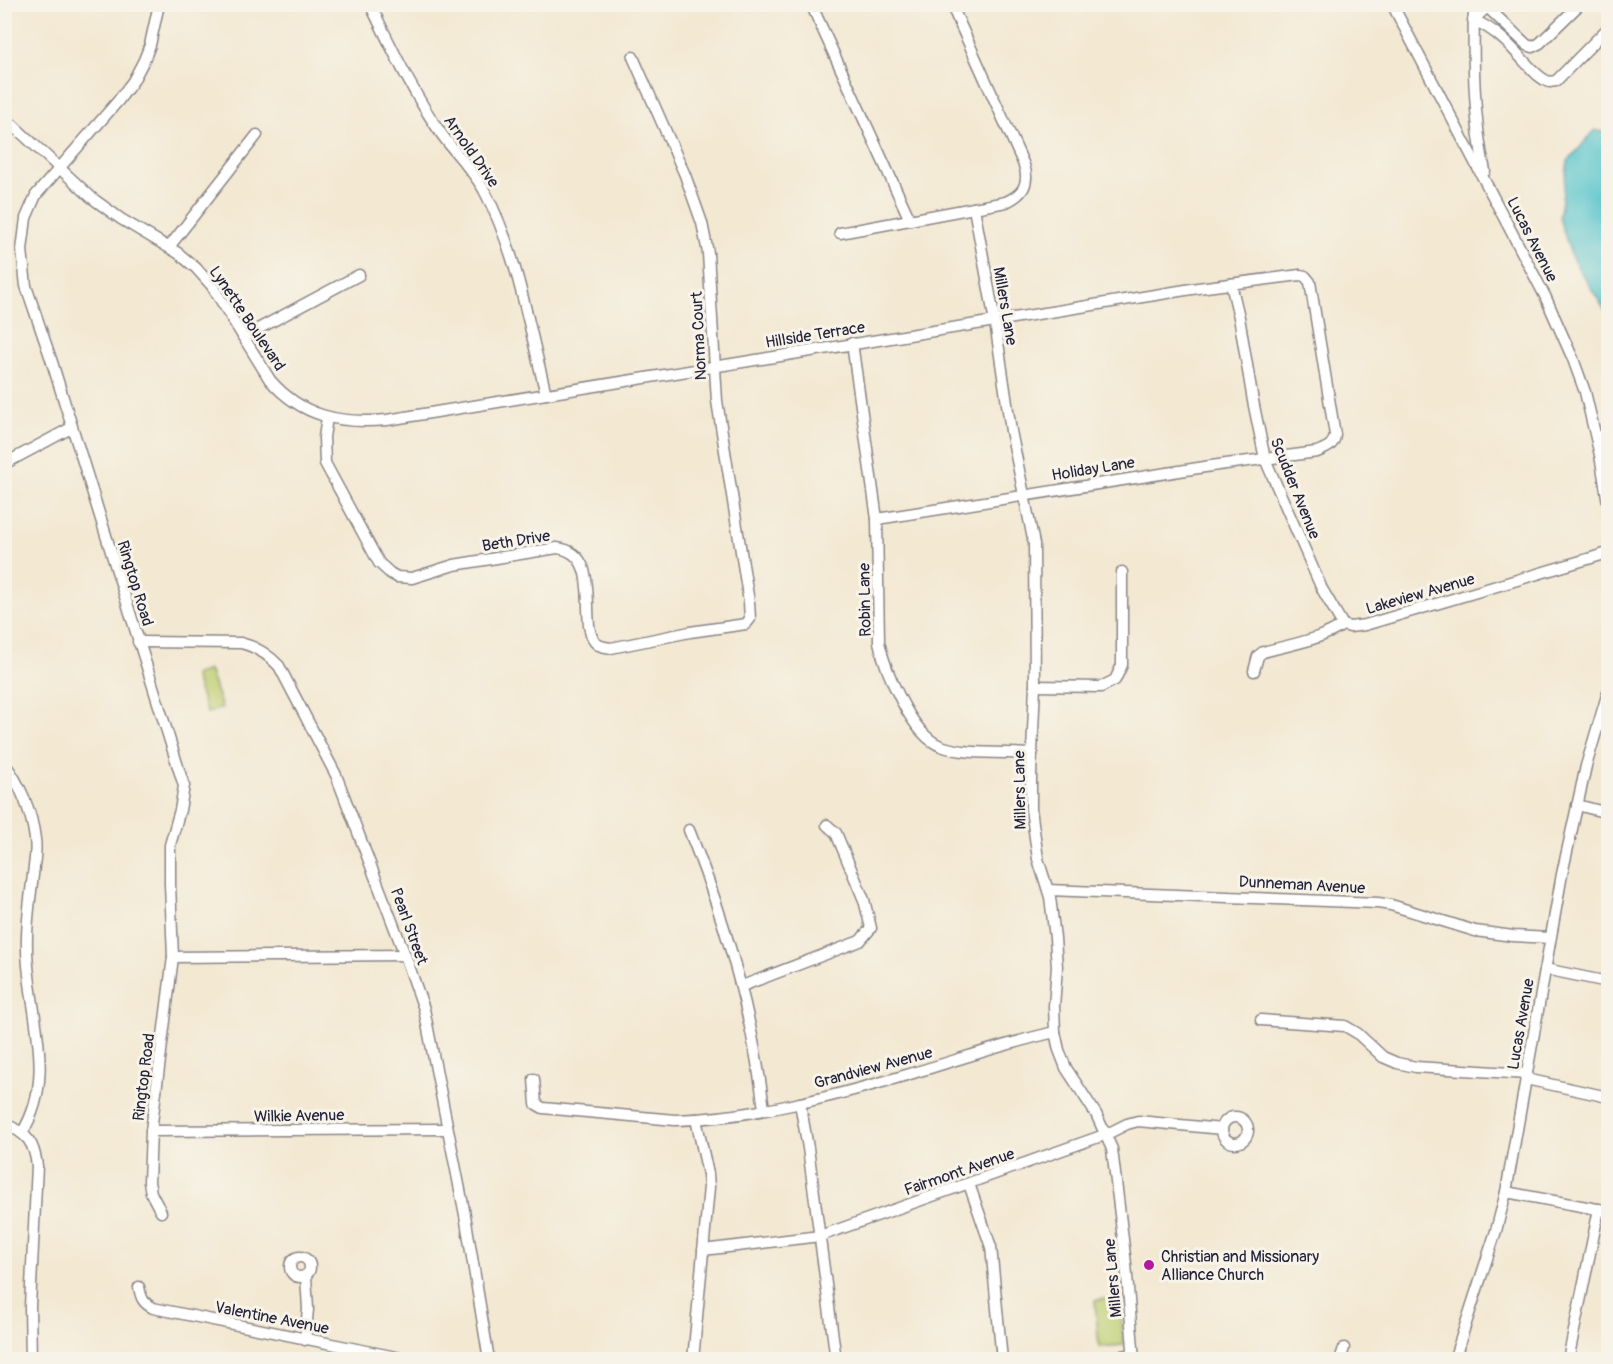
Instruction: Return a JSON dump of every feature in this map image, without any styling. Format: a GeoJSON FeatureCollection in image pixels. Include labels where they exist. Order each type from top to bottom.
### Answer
{"type":"FeatureCollection","features":[{"type":"Feature","properties":{"kind":"street","name":"Ringtop Road"},"geometry":{"type":"LineString","coordinates":[[159,4],[150,45],[133,81],[36,195],[26,218],[23,262],[28,296],[51,359],[184,786],[170,845],[173,957],[152,1131],[149,1182],[151,1193],[161,1212]]}},
{"type":"Feature","properties":{"kind":"street","name":"Arnold Drive"},"geometry":{"type":"LineString","coordinates":[[370,4],[412,88],[441,134],[483,190],[501,228],[515,271],[546,394]]}},
{"type":"Feature","properties":{"kind":"street"},"geometry":{"type":"LineString","coordinates":[[811,4],[910,220]]}},
{"type":"Feature","properties":{"kind":"street"},"geometry":{"type":"LineString","coordinates":[[840,233],[1006,202],[1017,197],[1024,189],[1027,180],[1026,171],[951,4]]}},
{"type":"Feature","properties":{"kind":"street","name":"Lucas Avenue"},"geometry":{"type":"LineString","coordinates":[[1392,4],[1489,186],[1574,359],[1604,455],[1608,502]]}},
{"type":"Feature","properties":{"kind":"street"},"geometry":{"type":"LineString","coordinates":[[1473,20],[1488,6],[1527,45],[1533,47],[1580,4]]}},
{"type":"Feature","properties":{"kind":"street"},"geometry":{"type":"LineString","coordinates":[[1474,5],[1475,97],[1481,150],[1489,186]]}},
{"type":"Feature","properties":{"kind":"street"},"geometry":{"type":"LineString","coordinates":[[1473,20],[1486,25],[1504,39],[1535,73],[1549,82],[1556,81],[1608,28]]}},
{"type":"Feature","properties":{"kind":"street","name":"Norma Court"},"geometry":{"type":"LineString","coordinates":[[633,57],[685,175],[702,223],[708,253],[717,401],[749,602],[750,620],[746,624]]}},
{"type":"Feature","properties":{"kind":"street","name":"Lynette Boulevard"},"geometry":{"type":"LineString","coordinates":[[4,117],[92,198],[121,219],[169,247],[196,268],[212,286],[279,390],[310,411],[327,418]]}},
{"type":"Feature","properties":{"kind":"street"},"geometry":{"type":"LineString","coordinates":[[169,247],[257,135]]}},
{"type":"Feature","properties":{"kind":"street","name":"Millers Lane"},"geometry":{"type":"LineString","coordinates":[[974,208],[995,322],[1011,431],[1034,544],[1035,686],[1031,809],[1038,859],[1047,890],[1055,938],[1055,1032],[1066,1068],[1107,1134],[1112,1149],[1117,1177],[1134,1357]]}},
{"type":"Feature","properties":{"kind":"street"},"geometry":{"type":"LineString","coordinates":[[243,337],[359,274]]}},
{"type":"Feature","properties":{"kind":"street","name":"Hillside Terrace"},"geometry":{"type":"LineString","coordinates":[[327,418],[362,422],[387,420],[852,343],[1300,274],[1307,278],[1312,292],[1335,435],[1330,447],[1315,452]]}},
{"type":"Feature","properties":{"kind":"street","name":"Scudder Avenue"},"geometry":{"type":"LineString","coordinates":[[1231,284],[1265,459],[1322,589],[1343,625]]}},
{"type":"Feature","properties":{"kind":"street","name":"Robin Lane"},"geometry":{"type":"LineString","coordinates":[[852,343],[877,519],[879,642],[883,661],[916,724],[934,743],[955,750],[1032,754]]}},
{"type":"Feature","properties":{"kind":"street","name":"Beth Drive"},"geometry":{"type":"LineString","coordinates":[[327,418],[324,451],[329,471],[379,562],[397,577],[412,578],[454,565],[557,548],[568,549],[581,561],[587,587],[591,633],[599,646],[611,648],[746,624]]}},
{"type":"Feature","properties":{"kind":"street"},"geometry":{"type":"LineString","coordinates":[[4,464],[71,428]]}},
{"type":"Feature","properties":{"kind":"street","name":"Holiday Lane"},"geometry":{"type":"LineString","coordinates":[[877,519],[1023,494],[1315,452]]}},
{"type":"Feature","properties":{"kind":"street","name":"Lakeview Avenue"},"geometry":{"type":"LineString","coordinates":[[1254,671],[1258,656],[1263,652],[1314,638],[1343,625],[1350,627],[1365,625],[1608,553]]}},
{"type":"Feature","properties":{"kind":"street"},"geometry":{"type":"LineString","coordinates":[[1035,686],[1101,687],[1114,680],[1122,664],[1122,572]]}},
{"type":"Feature","properties":{"kind":"street","name":"Pearl Street"},"geometry":{"type":"LineString","coordinates":[[138,642],[241,643],[251,645],[266,653],[279,666],[336,775],[424,1009],[465,1215],[489,1359]]}},
{"type":"Feature","properties":{"kind":"street","name":"Lucas Avenue"},"geometry":{"type":"LineString","coordinates":[[1454,1359],[1496,1231],[1506,1192],[1565,859],[1586,766],[1604,729],[1608,692]]}},
{"type":"Feature","properties":{"kind":"street"},"geometry":{"type":"LineString","coordinates":[[4,763],[21,793],[35,838],[27,950],[39,1033],[40,1074],[35,1106],[22,1133]]}},
{"type":"Feature","properties":{"kind":"street"},"geometry":{"type":"LineString","coordinates":[[1577,805],[1608,813]]}},
{"type":"Feature","properties":{"kind":"street"},"geometry":{"type":"LineString","coordinates":[[742,986],[860,941],[871,928],[864,900],[836,833],[826,825]]}},
{"type":"Feature","properties":{"kind":"street"},"geometry":{"type":"LineString","coordinates":[[689,830],[709,880],[742,986],[759,1066],[764,1109]]}},
{"type":"Feature","properties":{"kind":"street","name":"Dunneman Avenue"},"geometry":{"type":"LineString","coordinates":[[1047,890],[1378,903],[1475,931],[1550,938]]}},
{"type":"Feature","properties":{"kind":"street"},"geometry":{"type":"LineString","coordinates":[[173,957],[405,955]]}},
{"type":"Feature","properties":{"kind":"street"},"geometry":{"type":"LineString","coordinates":[[1545,969],[1608,982]]}},
{"type":"Feature","properties":{"kind":"street"},"geometry":{"type":"LineString","coordinates":[[1261,1020],[1346,1026],[1383,1057],[1397,1063],[1416,1067],[1526,1077],[1608,1097]]}},
{"type":"Feature","properties":{"kind":"street","name":"Grandview Avenue"},"geometry":{"type":"LineString","coordinates":[[534,1079],[536,1104],[543,1108],[696,1119],[800,1103],[908,1075],[1017,1041],[1055,1032]]}},
{"type":"Feature","properties":{"kind":"street"},"geometry":{"type":"LineString","coordinates":[[800,1103],[836,1359]]}},
{"type":"Feature","properties":{"kind":"street"},"geometry":{"type":"LineString","coordinates":[[693,1359],[709,1187],[696,1119]]}},
{"type":"Feature","properties":{"kind":"street","name":"Fairmont Avenue"},"geometry":{"type":"LineString","coordinates":[[703,1250],[820,1236],[1138,1121],[1222,1129]]}},
{"type":"Feature","properties":{"kind":"street"},"geometry":{"type":"LineString","coordinates":[[4,1123],[22,1133],[31,1142],[35,1149],[37,1166],[30,1306],[31,1359]]}},
{"type":"Feature","properties":{"kind":"street","name":"Wilkie Avenue"},"geometry":{"type":"LineString","coordinates":[[152,1131],[447,1129]]}},
{"type":"Feature","properties":{"kind":"street"},"geometry":{"type":"LineString","coordinates":[[969,1184],[991,1247],[1002,1359]]}},
{"type":"Feature","properties":{"kind":"street"},"geometry":{"type":"LineString","coordinates":[[1506,1192],[1604,1210],[1568,1359]]}},
{"type":"Feature","properties":{"kind":"street"},"geometry":{"type":"LineString","coordinates":[[305,1340],[308,1309],[306,1276]]}},
{"type":"Feature","properties":{"kind":"street","name":"Valentine Avenue"},"geometry":{"type":"LineString","coordinates":[[139,1287],[146,1305],[153,1308],[305,1340],[411,1359]]}},
{"type":"Feature","properties":{"kind":"street"},"geometry":{"type":"LineString","coordinates":[[1340,1359],[1344,1348]]}},
{"type":"Feature","properties":{"kind":"street"},"geometry":{"type":"LineString","coordinates":[[1100,1359],[1134,1357]]}},
{"type":"Feature","properties":{"kind":"green space"},"geometry":{"type":"Polygon","coordinates":[[[209,670],[222,708],[207,713],[194,675],[209,670]]]}},
{"type":"Feature","properties":{"kind":"green space"},"geometry":{"type":"Polygon","coordinates":[[[1119,1298],[1124,1345],[1099,1347],[1095,1300],[1119,1298]]]}},
{"type":"Feature","properties":{"kind":"water"},"geometry":{"type":"Polygon","coordinates":[[[1595,130],[1608,133],[1608,315],[1572,258],[1559,218],[1568,161],[1595,130]]]}},
{"type":"Feature","properties":{"kind":"place","name":"Christian and Missionary Alliance Church"},"geometry":{"type":"Point","coordinates":[1149,1265]}}]}
